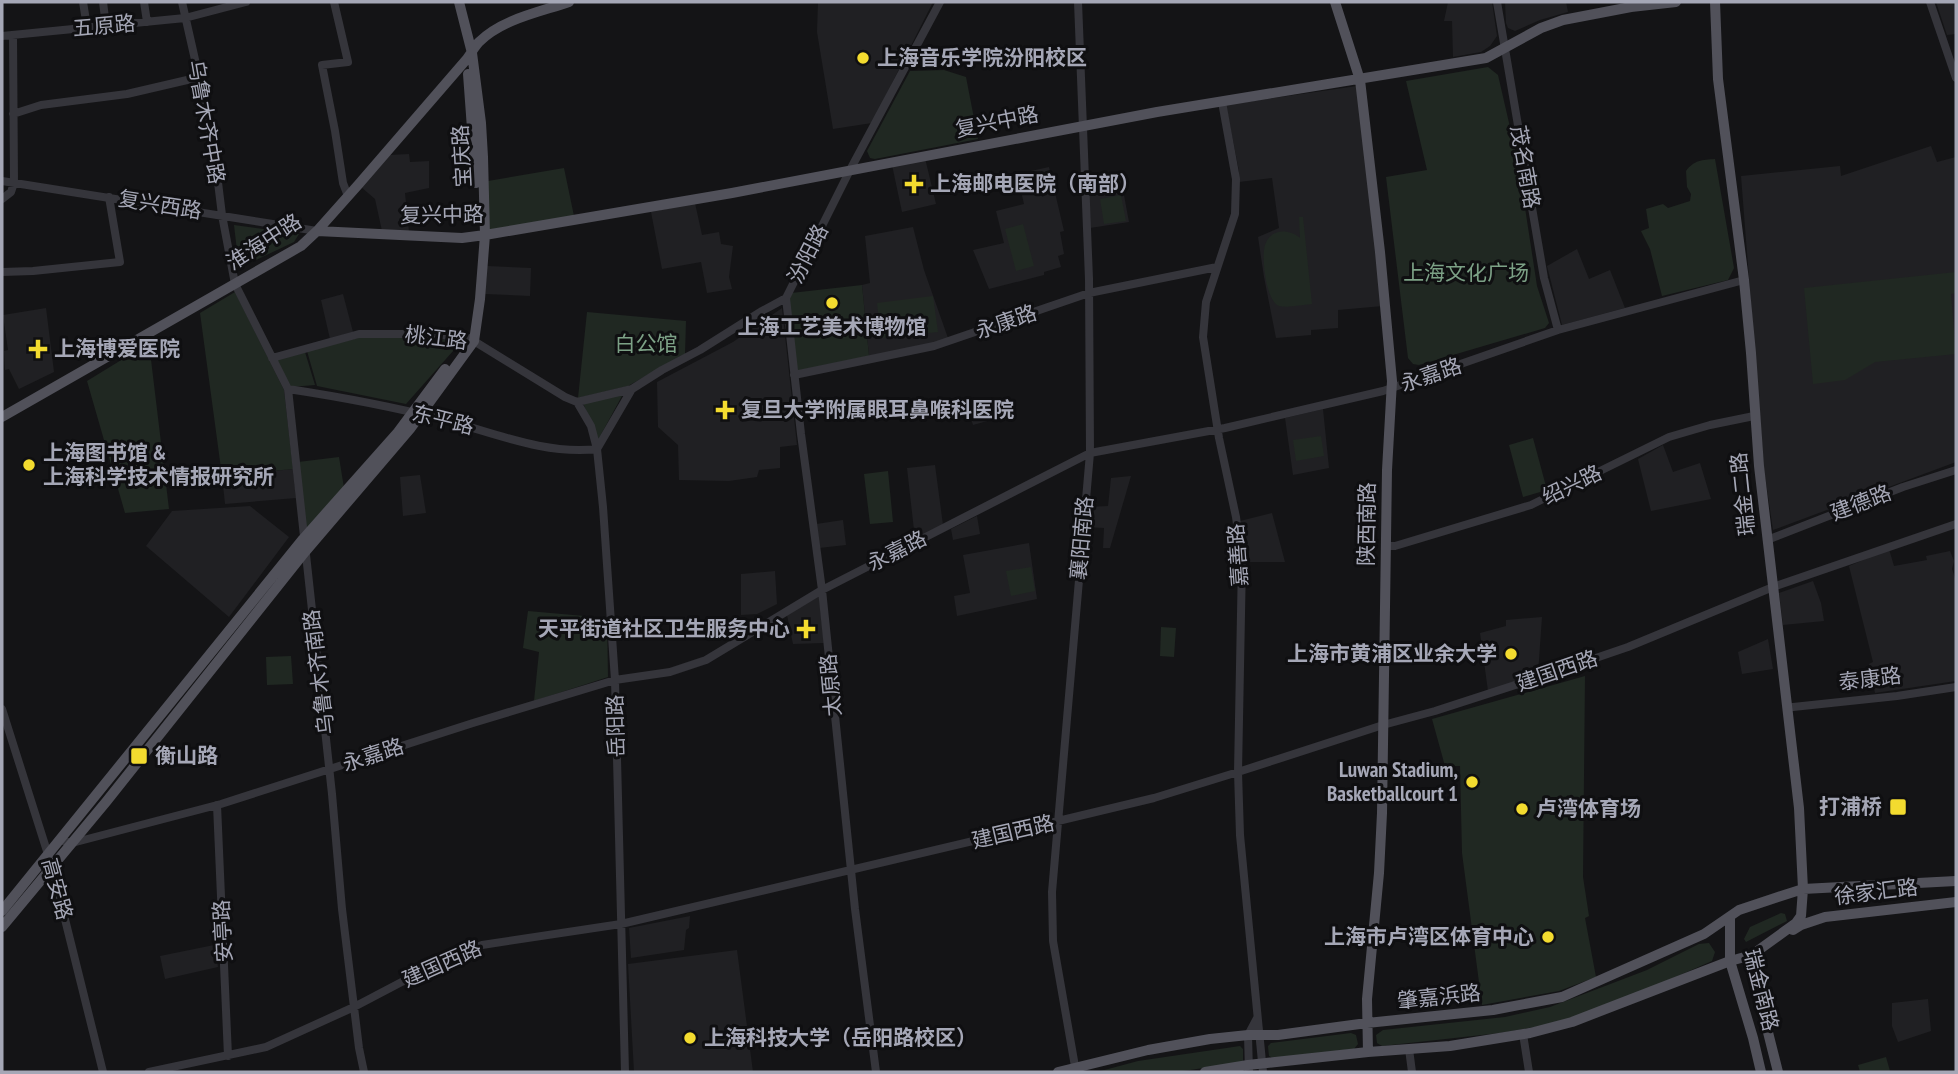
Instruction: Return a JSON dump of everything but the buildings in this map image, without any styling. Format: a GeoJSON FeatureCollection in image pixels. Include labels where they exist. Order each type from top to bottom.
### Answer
{"type":"FeatureCollection","features":[{"type":"Feature","properties":{"kind":"main road"},"geometry":{"type":"LineString","coordinates":[[453,2],[469,56]]}},
{"type":"Feature","properties":{"kind":"main road"},"geometry":{"type":"LineString","coordinates":[[459,2],[468,37],[469,56]]}},
{"type":"Feature","properties":{"kind":"main road","name":"淮海中路"},"geometry":{"type":"LineString","coordinates":[[2,417],[301,246],[348,196],[479,42],[503,27],[569,2]]}},
{"type":"Feature","properties":{"kind":"main road","name":"陕西南路"},"geometry":{"type":"LineString","coordinates":[[1335,2],[1360,80],[1380,252],[1392,389],[1387,470],[1382,813],[1367,1052]]}},
{"type":"Feature","properties":{"kind":"main road","name":"复兴中路"},"geometry":{"type":"LineString","coordinates":[[317,231],[462,238],[481,236],[727,194],[1082,126],[1486,58],[1541,28],[1563,20],[1631,7],[1676,2]]}},
{"type":"Feature","properties":{"kind":"main road","name":"瑞金二路"},"geometry":{"type":"LineString","coordinates":[[1715,2],[1719,85],[1744,280],[1767,540],[1810,872],[1801,916],[1796,923],[1749,957]]}},
{"type":"Feature","properties":{"kind":"main road"},"geometry":{"type":"LineString","coordinates":[[468,37],[503,27]]}},
{"type":"Feature","properties":{"kind":"main road","name":"宝庆路"},"geometry":{"type":"LineString","coordinates":[[469,56],[481,123],[481,236],[472,340]]}},
{"type":"Feature","properties":{"kind":"main road"},"geometry":{"type":"LineString","coordinates":[[1730,174],[1738,185],[1755,337],[1751,353]]}},
{"type":"Feature","properties":{"kind":"main road"},"geometry":{"type":"LineString","coordinates":[[2,927],[418,413],[472,340]]}},
{"type":"Feature","properties":{"kind":"main road"},"geometry":{"type":"LineString","coordinates":[[2,911],[303,539],[418,413]]}},
{"type":"Feature","properties":{"kind":"main road","name":"徐家汇路"},"geometry":{"type":"LineString","coordinates":[[1806,889],[1956,881]]}},
{"type":"Feature","properties":{"kind":"main road","name":"肇嘉浜路"},"geometry":{"type":"LineString","coordinates":[[1058,1072],[1076,1070],[1148,1050],[1210,1039],[1278,1035],[1493,1010],[1562,998],[1704,934],[1739,910],[1806,889]]}},
{"type":"Feature","properties":{"kind":"main road","name":"徐家汇路"},"geometry":{"type":"LineString","coordinates":[[1749,957],[1801,925],[1825,917],[1956,902]]}},
{"type":"Feature","properties":{"kind":"main road","name":"瑞金南路"},"geometry":{"type":"LineString","coordinates":[[1730,917],[1730,961],[1761,1072]]}},
{"type":"Feature","properties":{"kind":"main road"},"geometry":{"type":"LineString","coordinates":[[1205,1072],[1262,1068],[1367,1052],[1450,1046],[1524,1034],[1572,1022],[1730,961],[1749,957]]}},
{"type":"Feature","properties":{"kind":"main road","name":"瑞金南路"},"geometry":{"type":"LineString","coordinates":[[1749,957],[1778,1072]]}},
{"type":"Feature","properties":{"kind":"street"},"geometry":{"type":"LineString","coordinates":[[83,2],[87,27]]}},
{"type":"Feature","properties":{"kind":"street"},"geometry":{"type":"LineString","coordinates":[[103,2],[106,26]]}},
{"type":"Feature","properties":{"kind":"street"},"geometry":{"type":"LineString","coordinates":[[144,2],[147,22]]}},
{"type":"Feature","properties":{"kind":"street","name":"乌鲁木齐中路"},"geometry":{"type":"LineString","coordinates":[[182,2],[200,77],[235,284]]}},
{"type":"Feature","properties":{"kind":"street","name":"五原路"},"geometry":{"type":"LineString","coordinates":[[2,36],[185,18],[246,2]]}},
{"type":"Feature","properties":{"kind":"street"},"geometry":{"type":"LineString","coordinates":[[334,2],[348,62],[322,65],[343,183],[348,196]]}},
{"type":"Feature","properties":{"kind":"street","name":"汾阳路"},"geometry":{"type":"LineString","coordinates":[[577,402],[632,389],[786,298],[850,170],[940,2]]}},
{"type":"Feature","properties":{"kind":"street","name":"襄阳南路"},"geometry":{"type":"LineString","coordinates":[[1076,1070],[1053,931],[1052,892],[1090,453],[1089,293],[1078,2]]}},
{"type":"Feature","properties":{"kind":"street","name":"茂名南路"},"geometry":{"type":"LineString","coordinates":[[1497,2],[1544,278],[1558,331]]}},
{"type":"Feature","properties":{"kind":"street"},"geometry":{"type":"LineString","coordinates":[[1930,2],[1956,78]]}},
{"type":"Feature","properties":{"kind":"street"},"geometry":{"type":"LineString","coordinates":[[2,198],[12,192],[14,183],[13,35]]}},
{"type":"Feature","properties":{"kind":"street"},"geometry":{"type":"LineString","coordinates":[[13,114],[41,105],[127,94],[200,77]]}},
{"type":"Feature","properties":{"kind":"street","name":"嘉善路"},"geometry":{"type":"LineString","coordinates":[[1223,102],[1236,179],[1235,220],[1206,302],[1203,332],[1242,561],[1238,772],[1240,835],[1258,1016],[1254,1035]]}},
{"type":"Feature","properties":{"kind":"street","name":"复兴西路"},"geometry":{"type":"LineString","coordinates":[[2,181],[317,231]]}},
{"type":"Feature","properties":{"kind":"street"},"geometry":{"type":"LineString","coordinates":[[2,272],[120,262],[109,197]]}},
{"type":"Feature","properties":{"kind":"street","name":"永康路"},"geometry":{"type":"LineString","coordinates":[[794,375],[934,346],[1089,293],[1217,267]]}},
{"type":"Feature","properties":{"kind":"street","name":"永嘉路"},"geometry":{"type":"LineString","coordinates":[[59,840],[72,843],[216,805],[615,680],[670,672],[706,660],[822,590],[1090,453],[1218,429],[1392,389],[1558,331],[1744,280]]}},
{"type":"Feature","properties":{"kind":"street","name":"乌鲁木齐南路"},"geometry":{"type":"LineString","coordinates":[[235,284],[288,389],[330,768],[342,909],[363,1072]]}},
{"type":"Feature","properties":{"kind":"street","name":"太原路"},"geometry":{"type":"LineString","coordinates":[[786,298],[876,1072]]}},
{"type":"Feature","properties":{"kind":"street","name":"桃江路"},"geometry":{"type":"LineString","coordinates":[[272,358],[359,334],[430,334],[472,340],[577,402]]}},
{"type":"Feature","properties":{"kind":"street","name":"东平路"},"geometry":{"type":"LineString","coordinates":[[288,389],[418,413],[484,430],[524,444],[581,451],[597,449]]}},
{"type":"Feature","properties":{"kind":"street"},"geometry":{"type":"LineString","coordinates":[[597,449],[632,389]]}},
{"type":"Feature","properties":{"kind":"street"},"geometry":{"type":"LineString","coordinates":[[577,402],[591,426],[597,449]]}},
{"type":"Feature","properties":{"kind":"street","name":"绍兴路"},"geometry":{"type":"LineString","coordinates":[[1386,547],[1531,505],[1669,437],[1754,416]]}},
{"type":"Feature","properties":{"kind":"street","name":"岳阳路"},"geometry":{"type":"LineString","coordinates":[[597,449],[615,680],[625,1072]]}},
{"type":"Feature","properties":{"kind":"street","name":"建德路"},"geometry":{"type":"LineString","coordinates":[[1767,540],[1903,487],[1956,471]]}},
{"type":"Feature","properties":{"kind":"street","name":"建国西路"},"geometry":{"type":"LineString","coordinates":[[149,1072],[192,1068],[266,1047],[354,1007],[453,954],[482,945],[621,923],[1154,798],[1383,725],[1440,710],[1628,647],[1773,587],[1956,524]]}},
{"type":"Feature","properties":{"kind":"street","name":"泰康路"},"geometry":{"type":"LineString","coordinates":[[1790,707],[1956,687]]}},
{"type":"Feature","properties":{"kind":"street","name":"高安路"},"geometry":{"type":"LineString","coordinates":[[2,709],[52,867],[103,1072]]}},
{"type":"Feature","properties":{"kind":"street","name":"安亭路"},"geometry":{"type":"LineString","coordinates":[[216,805],[228,1056]]}},
{"type":"Feature","properties":{"kind":"street"},"geometry":{"type":"LineString","coordinates":[[1524,1034],[1529,1072]]}},
{"type":"Feature","properties":{"kind":"street"},"geometry":{"type":"LineString","coordinates":[[1254,1035],[1262,1068]]}},
{"type":"Feature","properties":{"kind":"street"},"geometry":{"type":"LineString","coordinates":[[1249,1069],[1254,1035]]}},
{"type":"Feature","properties":{"kind":"street"},"geometry":{"type":"LineString","coordinates":[[1409,1049],[1412,1072]]}},
{"type":"Feature","properties":{"kind":"shaded area","name":"上海音乐学院汾阳校区"},"geometry":{"type":"Polygon","coordinates":[[[818,2],[933,2],[872,123],[833,129],[817,32],[818,2]]]}},
{"type":"Feature","properties":{"kind":"shaded area"},"geometry":{"type":"Polygon","coordinates":[[[1448,2],[1492,2],[1497,36],[1490,46],[1481,52],[1453,57],[1452,21],[1444,21],[1448,2]]]}},
{"type":"Feature","properties":{"kind":"shaded area"},"geometry":{"type":"Polygon","coordinates":[[[1505,2],[1566,2],[1568,12],[1515,31],[1508,28],[1506,23],[1505,2]]]}},
{"type":"Feature","properties":{"kind":"shaded area"},"geometry":{"type":"Polygon","coordinates":[[[1936,2],[1956,2],[1956,34],[1947,35],[1936,2]]]}},
{"type":"Feature","properties":{"kind":"shaded area"},"geometry":{"type":"Polygon","coordinates":[[[1357,86],[1383,306],[1338,310],[1338,328],[1311,330],[1311,335],[1276,338],[1258,237],[1279,228],[1272,178],[1239,182],[1226,105],[1357,86]]]}},
{"type":"Feature","properties":{"kind":"shaded area"},"geometry":{"type":"Polygon","coordinates":[[[1931,146],[1937,162],[1956,157],[1956,462],[1773,530],[1764,469],[1741,176],[1840,166],[1841,176],[1931,146]]]}},
{"type":"Feature","properties":{"kind":"shaded area"},"geometry":{"type":"Polygon","coordinates":[[[409,154],[410,162],[429,161],[429,188],[405,193],[409,232],[382,231],[375,199],[361,187],[389,155],[409,154]]]}},
{"type":"Feature","properties":{"kind":"shaded area","name":"上海邮电医院（南部）"},"geometry":{"type":"Polygon","coordinates":[[[925,158],[936,204],[902,212],[892,165],[925,158]]]}},
{"type":"Feature","properties":{"kind":"shaded area"},"geometry":{"type":"Polygon","coordinates":[[[1049,167],[1064,231],[1060,232],[1064,254],[1058,256],[1061,267],[1044,272],[1044,275],[989,289],[973,250],[1004,243],[996,211],[1024,204],[1017,174],[1049,167]]]}},
{"type":"Feature","properties":{"kind":"shaded area"},"geometry":{"type":"Polygon","coordinates":[[[1121,179],[1129,222],[1090,228],[1088,185],[1121,179]]]}},
{"type":"Feature","properties":{"kind":"shaded area"},"geometry":{"type":"Polygon","coordinates":[[[695,203],[702,235],[719,232],[721,244],[733,246],[729,277],[732,289],[707,293],[701,262],[662,269],[651,212],[695,203]]]}},
{"type":"Feature","properties":{"kind":"shaded area"},"geometry":{"type":"Polygon","coordinates":[[[913,227],[924,270],[948,338],[869,356],[862,285],[870,283],[865,236],[913,227]]]}},
{"type":"Feature","properties":{"kind":"shaded area"},"geometry":{"type":"Polygon","coordinates":[[[1577,249],[1589,279],[1610,270],[1625,308],[1562,325],[1547,266],[1577,249]]]}},
{"type":"Feature","properties":{"kind":"shaded area"},"geometry":{"type":"Polygon","coordinates":[[[487,266],[531,268],[530,296],[485,294],[487,266]]]}},
{"type":"Feature","properties":{"kind":"shaded area"},"geometry":{"type":"Polygon","coordinates":[[[343,294],[353,332],[330,339],[321,300],[343,294]]]}},
{"type":"Feature","properties":{"kind":"shaded area","name":"上海博爱医院"},"geometry":{"type":"Polygon","coordinates":[[[46,308],[54,372],[19,389],[9,369],[5,370],[4,351],[8,350],[3,315],[46,308]]]}},
{"type":"Feature","properties":{"kind":"shaded area","name":"复旦大学附属眼耳鼻喉科医院"},"geometry":{"type":"Polygon","coordinates":[[[782,308],[797,445],[780,447],[780,468],[759,470],[757,477],[729,481],[679,480],[678,445],[658,427],[657,382],[733,342],[782,308]]]}},
{"type":"Feature","properties":{"kind":"shaded area"},"geometry":{"type":"Polygon","coordinates":[[[985,400],[991,420],[973,425],[967,406],[985,400]]]}},
{"type":"Feature","properties":{"kind":"shaded area"},"geometry":{"type":"Polygon","coordinates":[[[1323,409],[1329,468],[1293,475],[1285,418],[1323,409]]]}},
{"type":"Feature","properties":{"kind":"shaded area"},"geometry":{"type":"Polygon","coordinates":[[[1663,445],[1673,472],[1700,463],[1711,499],[1651,511],[1638,459],[1663,445]]]}},
{"type":"Feature","properties":{"kind":"shaded area"},"geometry":{"type":"Polygon","coordinates":[[[935,465],[943,525],[915,539],[907,468],[935,465]]]}},
{"type":"Feature","properties":{"kind":"shaded area"},"geometry":{"type":"Polygon","coordinates":[[[293,469],[296,498],[225,504],[222,476],[293,469]]]}},
{"type":"Feature","properties":{"kind":"shaded area"},"geometry":{"type":"Polygon","coordinates":[[[420,475],[426,513],[403,516],[400,477],[420,475]]]}},
{"type":"Feature","properties":{"kind":"shaded area"},"geometry":{"type":"Polygon","coordinates":[[[1131,476],[1110,548],[1103,548],[1104,528],[1086,527],[1088,507],[1108,506],[1111,478],[1131,476]]]}},
{"type":"Feature","properties":{"kind":"shaded area"},"geometry":{"type":"Polygon","coordinates":[[[250,506],[289,537],[229,617],[146,546],[172,511],[250,506]]]}},
{"type":"Feature","properties":{"kind":"shaded area"},"geometry":{"type":"Polygon","coordinates":[[[1272,513],[1285,562],[1249,562],[1240,521],[1272,513]]]}},
{"type":"Feature","properties":{"kind":"shaded area"},"geometry":{"type":"Polygon","coordinates":[[[977,516],[980,534],[953,540],[951,529],[977,516]]]}},
{"type":"Feature","properties":{"kind":"shaded area"},"geometry":{"type":"Polygon","coordinates":[[[843,520],[846,545],[819,548],[816,524],[843,520]]]}},
{"type":"Feature","properties":{"kind":"shaded area"},"geometry":{"type":"Polygon","coordinates":[[[1029,543],[1037,599],[957,616],[954,596],[970,593],[963,555],[1029,543]]]}},
{"type":"Feature","properties":{"kind":"shaded area"},"geometry":{"type":"Polygon","coordinates":[[[1889,549],[1894,566],[1927,560],[1926,556],[1950,551],[1956,581],[1956,681],[1875,693],[1869,664],[1873,662],[1849,566],[1889,549]]]}},
{"type":"Feature","properties":{"kind":"shaded area"},"geometry":{"type":"Polygon","coordinates":[[[775,571],[777,604],[757,614],[741,615],[741,574],[775,571]]]}},
{"type":"Feature","properties":{"kind":"shaded area"},"geometry":{"type":"Polygon","coordinates":[[[1813,581],[1824,621],[1783,625],[1779,593],[1813,581]]]}},
{"type":"Feature","properties":{"kind":"shaded area","name":"天平街道社区卫生服务中心"},"geometry":{"type":"Polygon","coordinates":[[[819,596],[824,643],[793,644],[787,615],[819,596]]]}},
{"type":"Feature","properties":{"kind":"shaded area","name":"上海市黄浦区业余大学"},"geometry":{"type":"Polygon","coordinates":[[[1542,617],[1538,674],[1488,691],[1480,633],[1506,626],[1506,620],[1542,617]]]}},
{"type":"Feature","properties":{"kind":"shaded area"},"geometry":{"type":"Polygon","coordinates":[[[1768,639],[1773,669],[1742,674],[1738,652],[1768,639]]]}},
{"type":"Feature","properties":{"kind":"shaded area"},"geometry":{"type":"Polygon","coordinates":[[[690,916],[684,950],[631,958],[629,928],[690,916]]]}},
{"type":"Feature","properties":{"kind":"shaded area"},"geometry":{"type":"Polygon","coordinates":[[[214,945],[218,967],[165,979],[160,956],[214,945]]]}},
{"type":"Feature","properties":{"kind":"shaded area","name":"上海科技大学（岳阳路校区）"},"geometry":{"type":"Polygon","coordinates":[[[737,950],[753,1072],[634,1072],[628,964],[737,950]]]}},
{"type":"Feature","properties":{"kind":"shaded area"},"geometry":{"type":"Polygon","coordinates":[[[1928,999],[1931,1031],[1898,1042],[1892,1026],[1892,1003],[1928,999]]]}},
{"type":"Feature","properties":{"kind":"green space","name":"上海文化广场"},"geometry":{"type":"Polygon","coordinates":[[[1488,67],[1498,75],[1518,162],[1537,286],[1549,323],[1545,328],[1419,365],[1413,364],[1408,358],[1386,177],[1427,170],[1406,81],[1488,67]]]}},
{"type":"Feature","properties":{"kind":"green space"},"geometry":{"type":"Polygon","coordinates":[[[944,70],[966,77],[978,139],[870,158],[867,151],[910,71],[944,70]]]}},
{"type":"Feature","properties":{"kind":"green space"},"geometry":{"type":"Polygon","coordinates":[[[1715,159],[1734,268],[1728,280],[1662,296],[1650,249],[1641,231],[1649,228],[1646,209],[1663,204],[1668,208],[1690,201],[1686,171],[1702,160],[1715,159]]]}},
{"type":"Feature","properties":{"kind":"green space"},"geometry":{"type":"Polygon","coordinates":[[[564,168],[574,216],[488,230],[488,181],[564,168]]]}},
{"type":"Feature","properties":{"kind":"green space"},"geometry":{"type":"Polygon","coordinates":[[[1121,195],[1126,221],[1104,224],[1100,199],[1121,195]]]}},
{"type":"Feature","properties":{"kind":"green space"},"geometry":{"type":"Polygon","coordinates":[[[1299,217],[1303,217],[1312,304],[1279,306],[1268,288],[1264,268],[1265,245],[1271,235],[1281,232],[1300,238],[1299,217]]]}},
{"type":"Feature","properties":{"kind":"green space"},"geometry":{"type":"Polygon","coordinates":[[[1023,224],[1034,266],[1016,271],[1005,229],[1023,224]]]}},
{"type":"Feature","properties":{"kind":"green space"},"geometry":{"type":"Polygon","coordinates":[[[234,225],[299,234],[294,242],[239,268],[234,225]]]}},
{"type":"Feature","properties":{"kind":"green space"},"geometry":{"type":"Polygon","coordinates":[[[1956,272],[1956,293],[1951,294],[1956,354],[1875,362],[1845,380],[1813,384],[1804,288],[1956,272]]]}},
{"type":"Feature","properties":{"kind":"green space"},"geometry":{"type":"Polygon","coordinates":[[[862,285],[869,356],[796,371],[789,298],[791,293],[862,285]]]}},
{"type":"Feature","properties":{"kind":"green space"},"geometry":{"type":"Polygon","coordinates":[[[235,292],[284,390],[293,469],[222,476],[200,313],[235,292]]]}},
{"type":"Feature","properties":{"kind":"green space"},"geometry":{"type":"Polygon","coordinates":[[[933,296],[938,332],[881,338],[877,303],[933,296]]]}},
{"type":"Feature","properties":{"kind":"green space","name":"白公馆"},"geometry":{"type":"Polygon","coordinates":[[[587,312],[686,321],[685,354],[628,386],[578,398],[587,312]]]}},
{"type":"Feature","properties":{"kind":"green space"},"geometry":{"type":"Polygon","coordinates":[[[362,337],[430,338],[461,342],[406,404],[317,386],[307,351],[362,337]]]}},
{"type":"Feature","properties":{"kind":"green space"},"geometry":{"type":"Polygon","coordinates":[[[149,343],[169,509],[125,513],[87,381],[149,343]]]}},
{"type":"Feature","properties":{"kind":"green space"},"geometry":{"type":"Polygon","coordinates":[[[305,352],[315,385],[291,387],[276,360],[305,352]]]}},
{"type":"Feature","properties":{"kind":"green space"},"geometry":{"type":"Polygon","coordinates":[[[623,394],[598,440],[583,403],[623,394]]]}},
{"type":"Feature","properties":{"kind":"green space"},"geometry":{"type":"Polygon","coordinates":[[[1321,436],[1324,456],[1296,461],[1293,440],[1321,436]]]}},
{"type":"Feature","properties":{"kind":"green space"},"geometry":{"type":"Polygon","coordinates":[[[1533,438],[1547,490],[1523,497],[1509,445],[1533,438]]]}},
{"type":"Feature","properties":{"kind":"green space"},"geometry":{"type":"Polygon","coordinates":[[[339,457],[344,488],[305,533],[298,462],[339,457]]]}},
{"type":"Feature","properties":{"kind":"green space"},"geometry":{"type":"Polygon","coordinates":[[[888,471],[893,522],[870,524],[864,474],[888,471]]]}},
{"type":"Feature","properties":{"kind":"green space"},"geometry":{"type":"Polygon","coordinates":[[[1031,567],[1035,591],[1011,596],[1006,571],[1031,567]]]}},
{"type":"Feature","properties":{"kind":"green space"},"geometry":{"type":"Polygon","coordinates":[[[528,611],[607,618],[608,677],[534,701],[539,652],[523,648],[528,611]]]}},
{"type":"Feature","properties":{"kind":"green space"},"geometry":{"type":"Polygon","coordinates":[[[1161,627],[1176,628],[1174,657],[1160,656],[1161,627]]]}},
{"type":"Feature","properties":{"kind":"green space"},"geometry":{"type":"Polygon","coordinates":[[[291,656],[293,684],[267,685],[266,657],[291,656]]]}},
{"type":"Feature","properties":{"kind":"green space","name":"卢湾体育场"},"geometry":{"type":"Polygon","coordinates":[[[1585,676],[1583,877],[1589,916],[1585,918],[1596,977],[1559,991],[1482,1005],[1462,853],[1460,766],[1445,766],[1432,719],[1585,676]]]}},
{"type":"Feature","properties":{"kind":"green space"},"geometry":{"type":"Polygon","coordinates":[[[1781,913],[1785,914],[1787,921],[1746,942],[1744,939],[1750,927],[1781,913]]]}},
{"type":"Feature","properties":{"kind":"green space"},"geometry":{"type":"Polygon","coordinates":[[[1709,943],[1715,952],[1712,961],[1564,1022],[1500,1033],[1382,1046],[1377,1043],[1376,1035],[1383,1030],[1505,1017],[1550,1007],[1647,970],[1699,944],[1709,943]]]}},
{"type":"Feature","properties":{"kind":"green space"},"geometry":{"type":"Polygon","coordinates":[[[1351,1033],[1356,1035],[1358,1044],[1354,1049],[1273,1058],[1269,1056],[1268,1046],[1271,1043],[1351,1033]]]}},
{"type":"Feature","properties":{"kind":"green space"},"geometry":{"type":"Polygon","coordinates":[[[1240,1046],[1243,1049],[1243,1062],[1177,1072],[1097,1072],[1138,1061],[1240,1046]]]}},
{"type":"Feature","properties":{"kind":"green space"},"geometry":{"type":"Polygon","coordinates":[[[1886,1057],[1890,1071],[1860,1072],[1858,1065],[1886,1057]]]}},
{"type":"Feature","properties":{"kind":"place","name":"上海音乐学院汾阳校区"},"geometry":{"type":"Point","coordinates":[863,58]}},
{"type":"Feature","properties":{"kind":"place","name":"上海邮电医院（南部）"},"geometry":{"type":"Point","coordinates":[914,184]}},
{"type":"Feature","properties":{"kind":"place","name":"上海工艺美术博物馆"},"geometry":{"type":"Point","coordinates":[832,303]}},
{"type":"Feature","properties":{"kind":"place","name":"上海博爱医院"},"geometry":{"type":"Point","coordinates":[38,349]}},
{"type":"Feature","properties":{"kind":"place","name":"复旦大学附属眼耳鼻喉科医院"},"geometry":{"type":"Point","coordinates":[725,410]}},
{"type":"Feature","properties":{"kind":"place","name":"上海图书馆 & 上海科学技术情报研究所"},"geometry":{"type":"Point","coordinates":[29,465]}},
{"type":"Feature","properties":{"kind":"place","name":"天平街道社区卫生服务中心"},"geometry":{"type":"Point","coordinates":[806,629]}},
{"type":"Feature","properties":{"kind":"place","name":"上海市黄浦区业余大学"},"geometry":{"type":"Point","coordinates":[1511,654]}},
{"type":"Feature","properties":{"kind":"place","name":"衡山路"},"geometry":{"type":"Point","coordinates":[139,756]}},
{"type":"Feature","properties":{"kind":"place","name":"Luwan Stadium, Basketballcourt 1"},"geometry":{"type":"Point","coordinates":[1472,782]}},
{"type":"Feature","properties":{"kind":"place","name":"打浦桥"},"geometry":{"type":"Point","coordinates":[1898,807]}},
{"type":"Feature","properties":{"kind":"place","name":"卢湾体育场"},"geometry":{"type":"Point","coordinates":[1522,809]}},
{"type":"Feature","properties":{"kind":"place","name":"上海市卢湾区体育中心"},"geometry":{"type":"Point","coordinates":[1548,937]}},
{"type":"Feature","properties":{"kind":"place","name":"上海科技大学（岳阳路校区）"},"geometry":{"type":"Point","coordinates":[690,1038]}}]}
